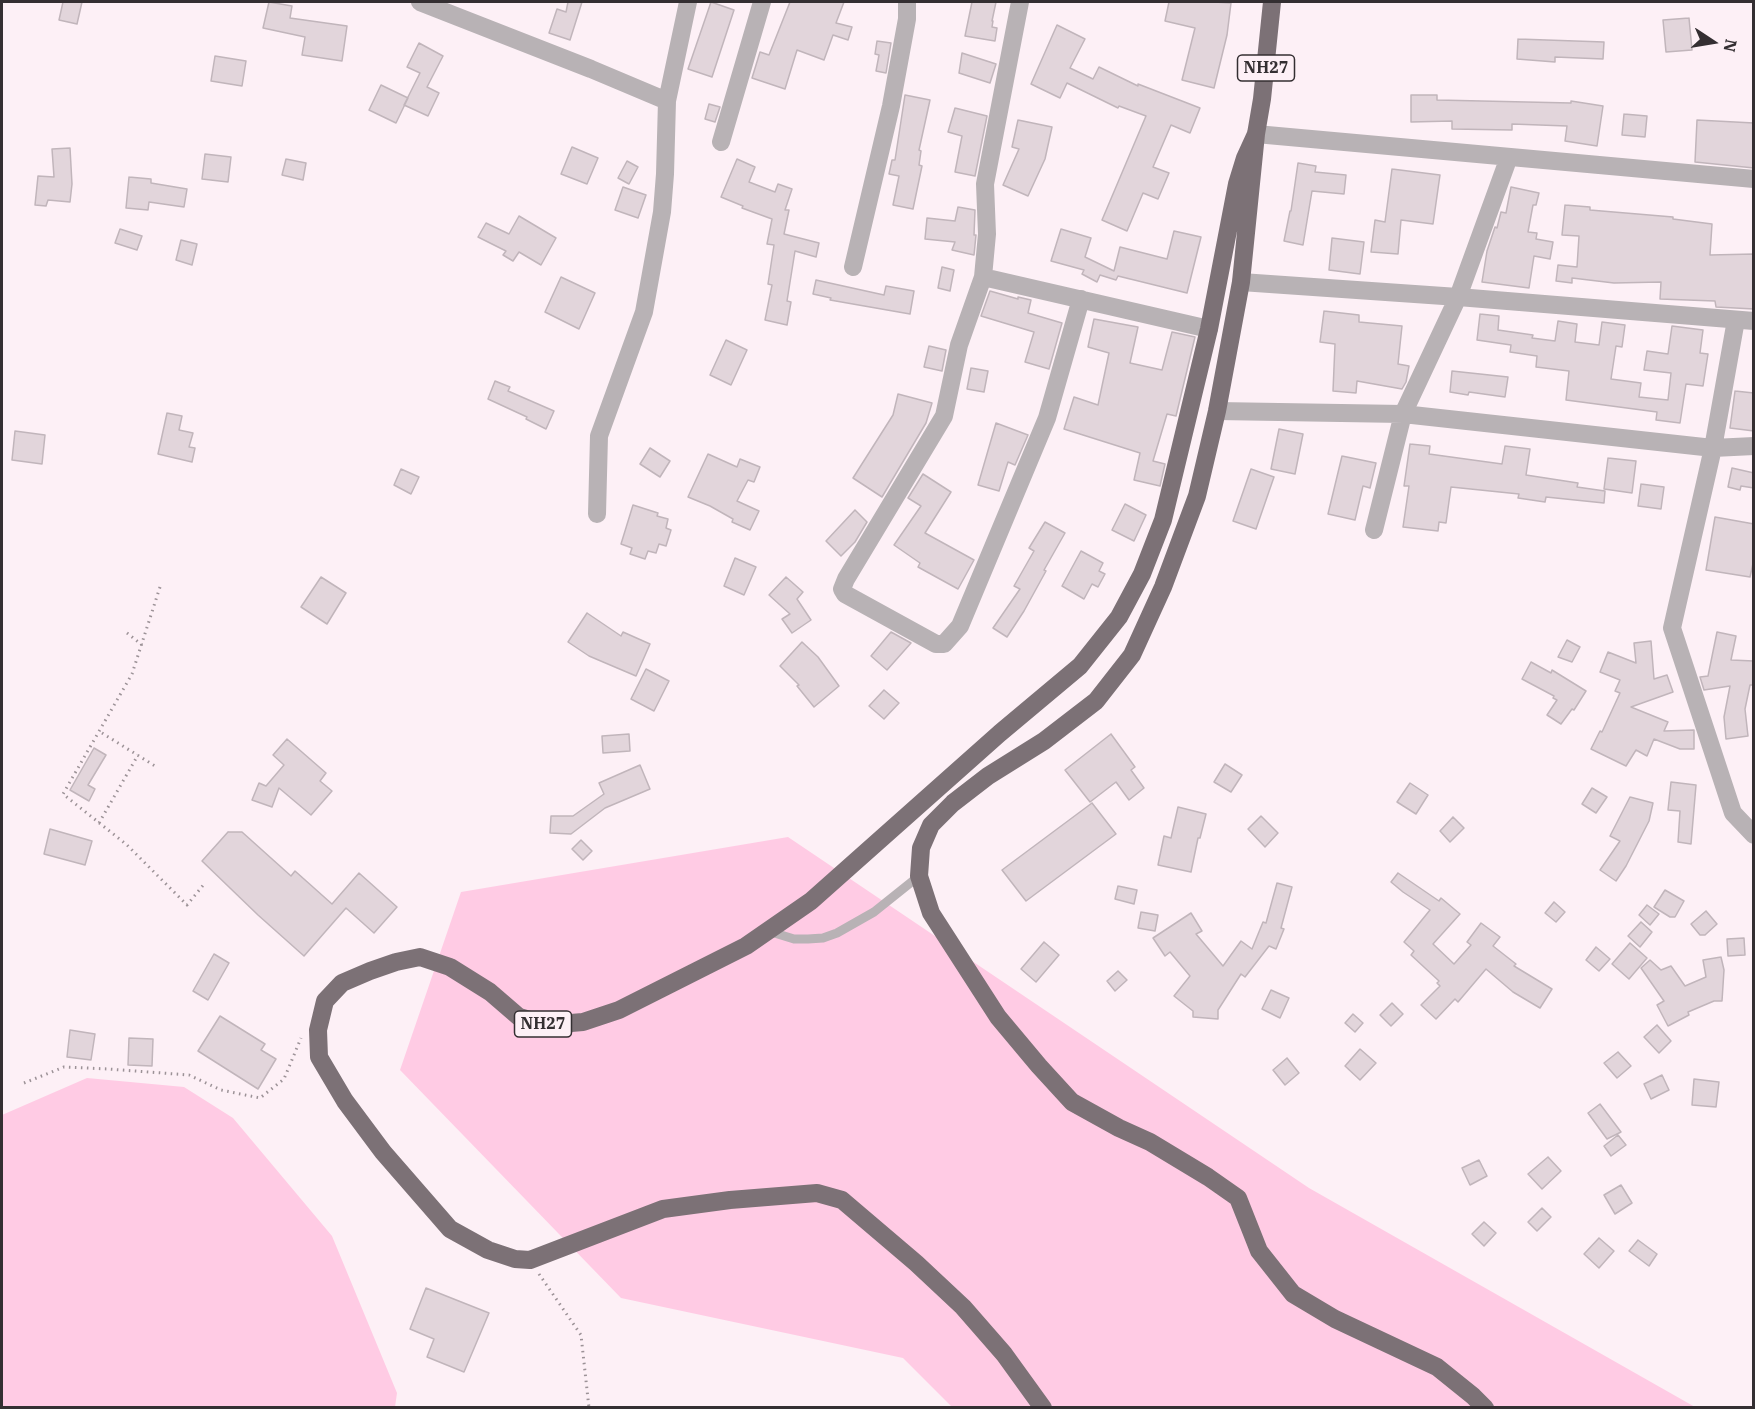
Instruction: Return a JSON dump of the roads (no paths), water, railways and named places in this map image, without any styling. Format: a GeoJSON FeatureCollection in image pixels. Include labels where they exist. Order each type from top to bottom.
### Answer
{"type":"FeatureCollection","features":[{"type":"Feature","properties":{"kind":"highway","name":"NH27"},"geometry":{"type":"LineString","coordinates":[[1272,2],[1241,282],[1217,411],[1197,496],[1163,587],[1132,655],[1096,701],[1044,741],[988,776],[953,803],[931,825],[921,848],[919,876],[931,913],[998,1017],[1072,1102],[1150,1142],[1238,1198],[1259,1251],[1293,1294],[1335,1319],[1437,1367],[1485,1407]]}},
{"type":"Feature","properties":{"kind":"highway","name":"NH27"},"geometry":{"type":"LineString","coordinates":[[1043,1407],[1004,1354],[963,1307],[916,1263],[842,1200],[817,1193],[730,1200],[663,1209],[530,1260],[515,1259],[488,1250],[450,1229],[383,1152],[345,1101],[319,1057],[318,1030],[324,1001],[342,983],[370,970],[420,957],[450,967],[490,992],[519,1017],[547,1025],[583,1022],[619,1010],[746,946],[811,901],[1000,733],[1080,666],[1119,617],[1142,574],[1163,520],[1209,328],[1237,184],[1256,134]]}},
{"type":"Feature","properties":{"kind":"street"},"geometry":{"type":"LineString","coordinates":[[420,2],[667,101]]}},
{"type":"Feature","properties":{"kind":"street"},"geometry":{"type":"LineString","coordinates":[[597,514],[599,436],[644,312],[662,212],[667,101],[688,2]]}},
{"type":"Feature","properties":{"kind":"street"},"geometry":{"type":"LineString","coordinates":[[721,142],[762,2]]}},
{"type":"Feature","properties":{"kind":"street"},"geometry":{"type":"LineString","coordinates":[[853,267],[891,105],[905,29],[907,2]]}},
{"type":"Feature","properties":{"kind":"street"},"geometry":{"type":"LineString","coordinates":[[1020,2],[986,184],[987,234],[983,277],[958,345],[944,416],[846,579],[842,588],[846,594],[936,644],[944,644],[960,626],[1047,418],[1081,299]]}},
{"type":"Feature","properties":{"kind":"street"},"geometry":{"type":"LineString","coordinates":[[1256,134],[1754,179]]}},
{"type":"Feature","properties":{"kind":"street"},"geometry":{"type":"LineString","coordinates":[[1374,530],[1403,414],[1458,297],[1509,157]]}},
{"type":"Feature","properties":{"kind":"street"},"geometry":{"type":"LineString","coordinates":[[983,277],[1209,328]]}},
{"type":"Feature","properties":{"kind":"street"},"geometry":{"type":"LineString","coordinates":[[1241,282],[1745,320],[1672,628],[1733,813],[1754,835]]}},
{"type":"Feature","properties":{"kind":"street"},"geometry":{"type":"LineString","coordinates":[[1217,411],[1403,414],[1713,448],[1754,446]]}},
{"type":"Feature","properties":{"kind":"lane"},"geometry":{"type":"LineString","coordinates":[[768,930],[794,939],[824,938],[874,912],[919,876]]}}]}
